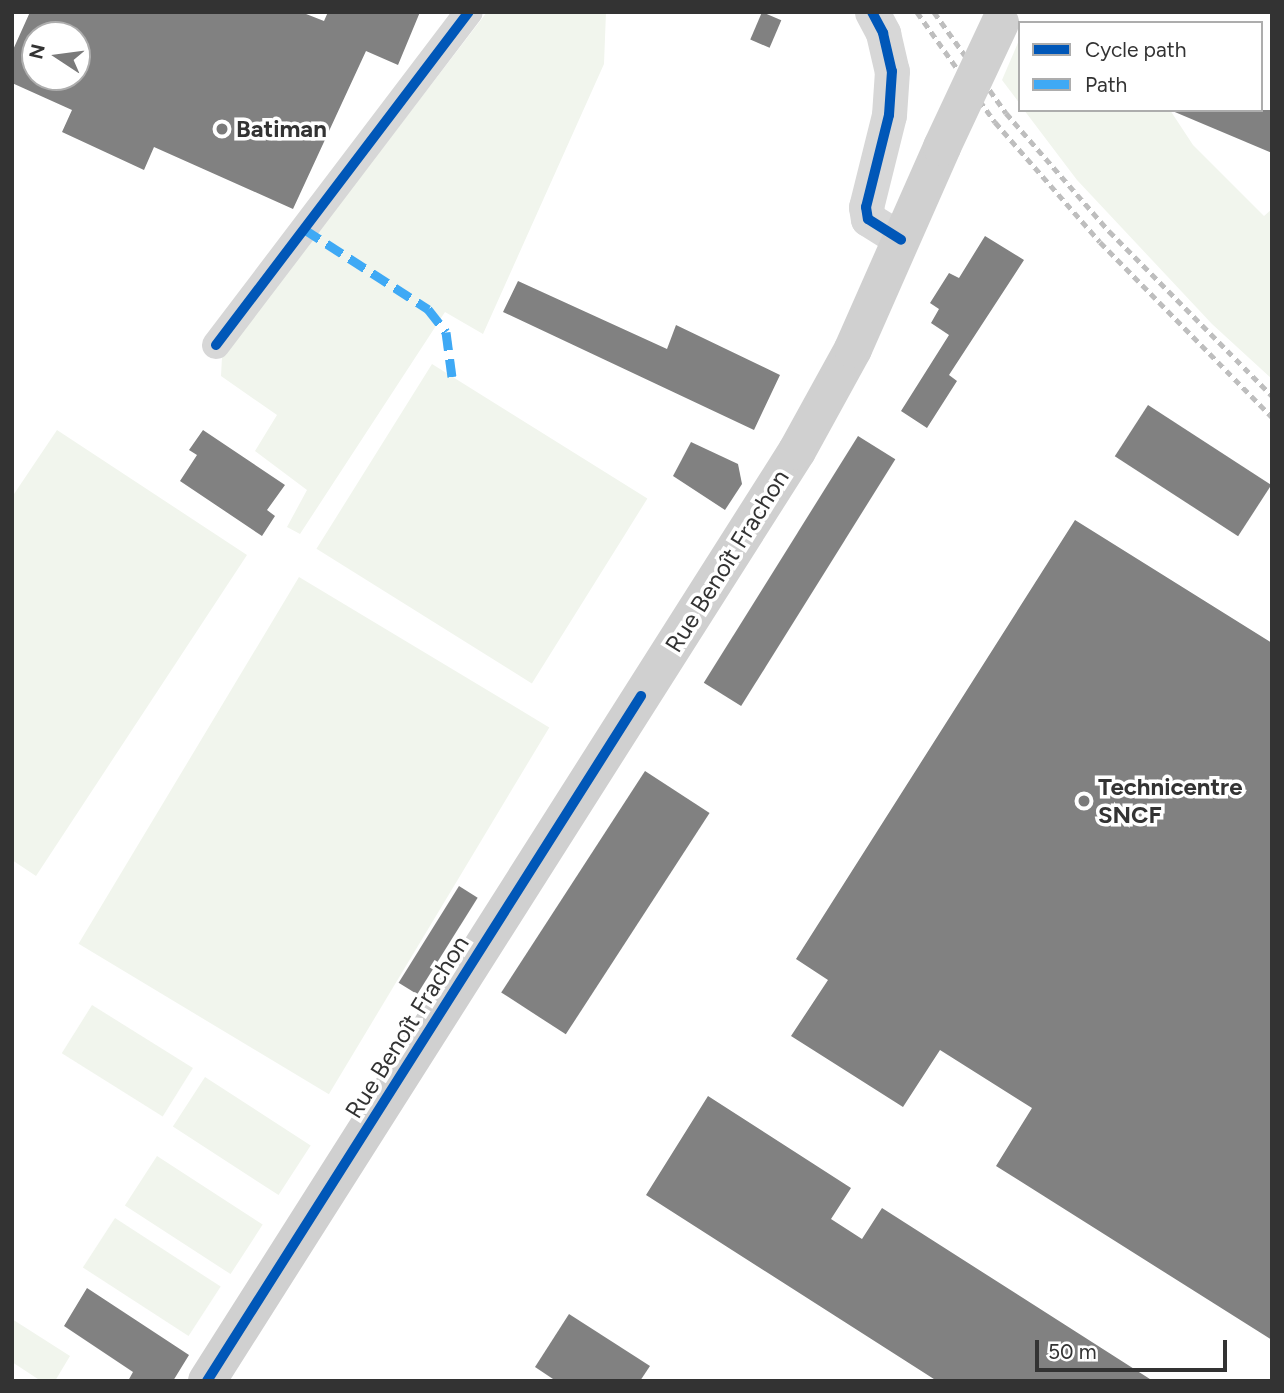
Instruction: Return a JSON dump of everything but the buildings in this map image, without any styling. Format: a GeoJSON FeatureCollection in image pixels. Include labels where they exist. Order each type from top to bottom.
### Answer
{"type":"FeatureCollection","features":[{"type":"Feature","properties":{"kind":"main road","name":"Rue Benoît Frachon"},"geometry":{"type":"LineString","coordinates":[[207,1381],[797,451],[853,349],[942,147],[1003,18]]}},
{"type":"Feature","properties":{"kind":"street"},"geometry":{"type":"LineString","coordinates":[[216,345],[469,12]]}},
{"type":"Feature","properties":{"kind":"street"},"geometry":{"type":"LineString","coordinates":[[872,12],[883,33],[892,71],[889,116],[866,207],[869,219],[901,240]]}},
{"type":"Feature","properties":{"kind":"shaded area"},"geometry":{"type":"Polygon","coordinates":[[[487,12],[606,12],[604,64],[483,334],[445,312],[300,534],[287,527],[307,490],[255,451],[277,415],[221,376],[222,357],[487,12]]]}},
{"type":"Feature","properties":{"kind":"shaded area"},"geometry":{"type":"Polygon","coordinates":[[[1018,43],[1018,101],[1002,80],[1018,43]]]}},
{"type":"Feature","properties":{"kind":"shaded area"},"geometry":{"type":"Polygon","coordinates":[[[1026,112],[1171,112],[1193,145],[1264,216],[1272,209],[1272,379],[1212,324],[1077,180],[1026,112]]]}},
{"type":"Feature","properties":{"kind":"shaded area"},"geometry":{"type":"Polygon","coordinates":[[[432,364],[647,499],[532,683],[316,549],[432,364]]]}},
{"type":"Feature","properties":{"kind":"shaded area"},"geometry":{"type":"Polygon","coordinates":[[[57,430],[247,555],[36,876],[12,860],[12,497],[57,430]]]}},
{"type":"Feature","properties":{"kind":"shaded area"},"geometry":{"type":"Polygon","coordinates":[[[299,577],[549,727],[329,1094],[79,944],[299,577]]]}},
{"type":"Feature","properties":{"kind":"shaded area"},"geometry":{"type":"Polygon","coordinates":[[[92,1005],[193,1068],[163,1116],[62,1053],[92,1005]]]}},
{"type":"Feature","properties":{"kind":"shaded area"},"geometry":{"type":"Polygon","coordinates":[[[205,1077],[311,1146],[279,1195],[173,1126],[205,1077]]]}},
{"type":"Feature","properties":{"kind":"shaded area"},"geometry":{"type":"Polygon","coordinates":[[[157,1156],[263,1225],[231,1274],[125,1205],[157,1156]]]}},
{"type":"Feature","properties":{"kind":"shaded area"},"geometry":{"type":"Polygon","coordinates":[[[115,1218],[221,1287],[189,1336],[83,1267],[115,1218]]]}},
{"type":"Feature","properties":{"kind":"shaded area"},"geometry":{"type":"Polygon","coordinates":[[[12,1319],[70,1356],[55,1381],[41,1381],[12,1362],[12,1319]]]}},
{"type":"Feature","properties":{"kind":"railway"},"geometry":{"type":"LineString","coordinates":[[917,12],[995,122],[1100,242],[1272,417]]}},
{"type":"Feature","properties":{"kind":"railway"},"geometry":{"type":"LineString","coordinates":[[934,12],[1006,113],[1109,231],[1272,396]]}},
{"type":"Feature","properties":{"kind":"marked path"},"geometry":{"type":"LineString","coordinates":[[304,229],[428,309],[446,332],[452,377]]}},
{"type":"Feature","properties":{"kind":"cycle path"},"geometry":{"type":"LineString","coordinates":[[216,345],[469,12]]}},
{"type":"Feature","properties":{"kind":"cycle path"},"geometry":{"type":"LineString","coordinates":[[872,12],[883,33],[892,71],[889,115],[866,207],[868,219],[901,240]]}},
{"type":"Feature","properties":{"kind":"cycle path"},"geometry":{"type":"LineString","coordinates":[[207,1381],[641,696]]}},
{"type":"Feature","properties":{"kind":"place","name":"Batiman"},"geometry":{"type":"Point","coordinates":[222,129]}},
{"type":"Feature","properties":{"kind":"place","name":"Technicentre SNCF"},"geometry":{"type":"Point","coordinates":[1084,801]}}]}
